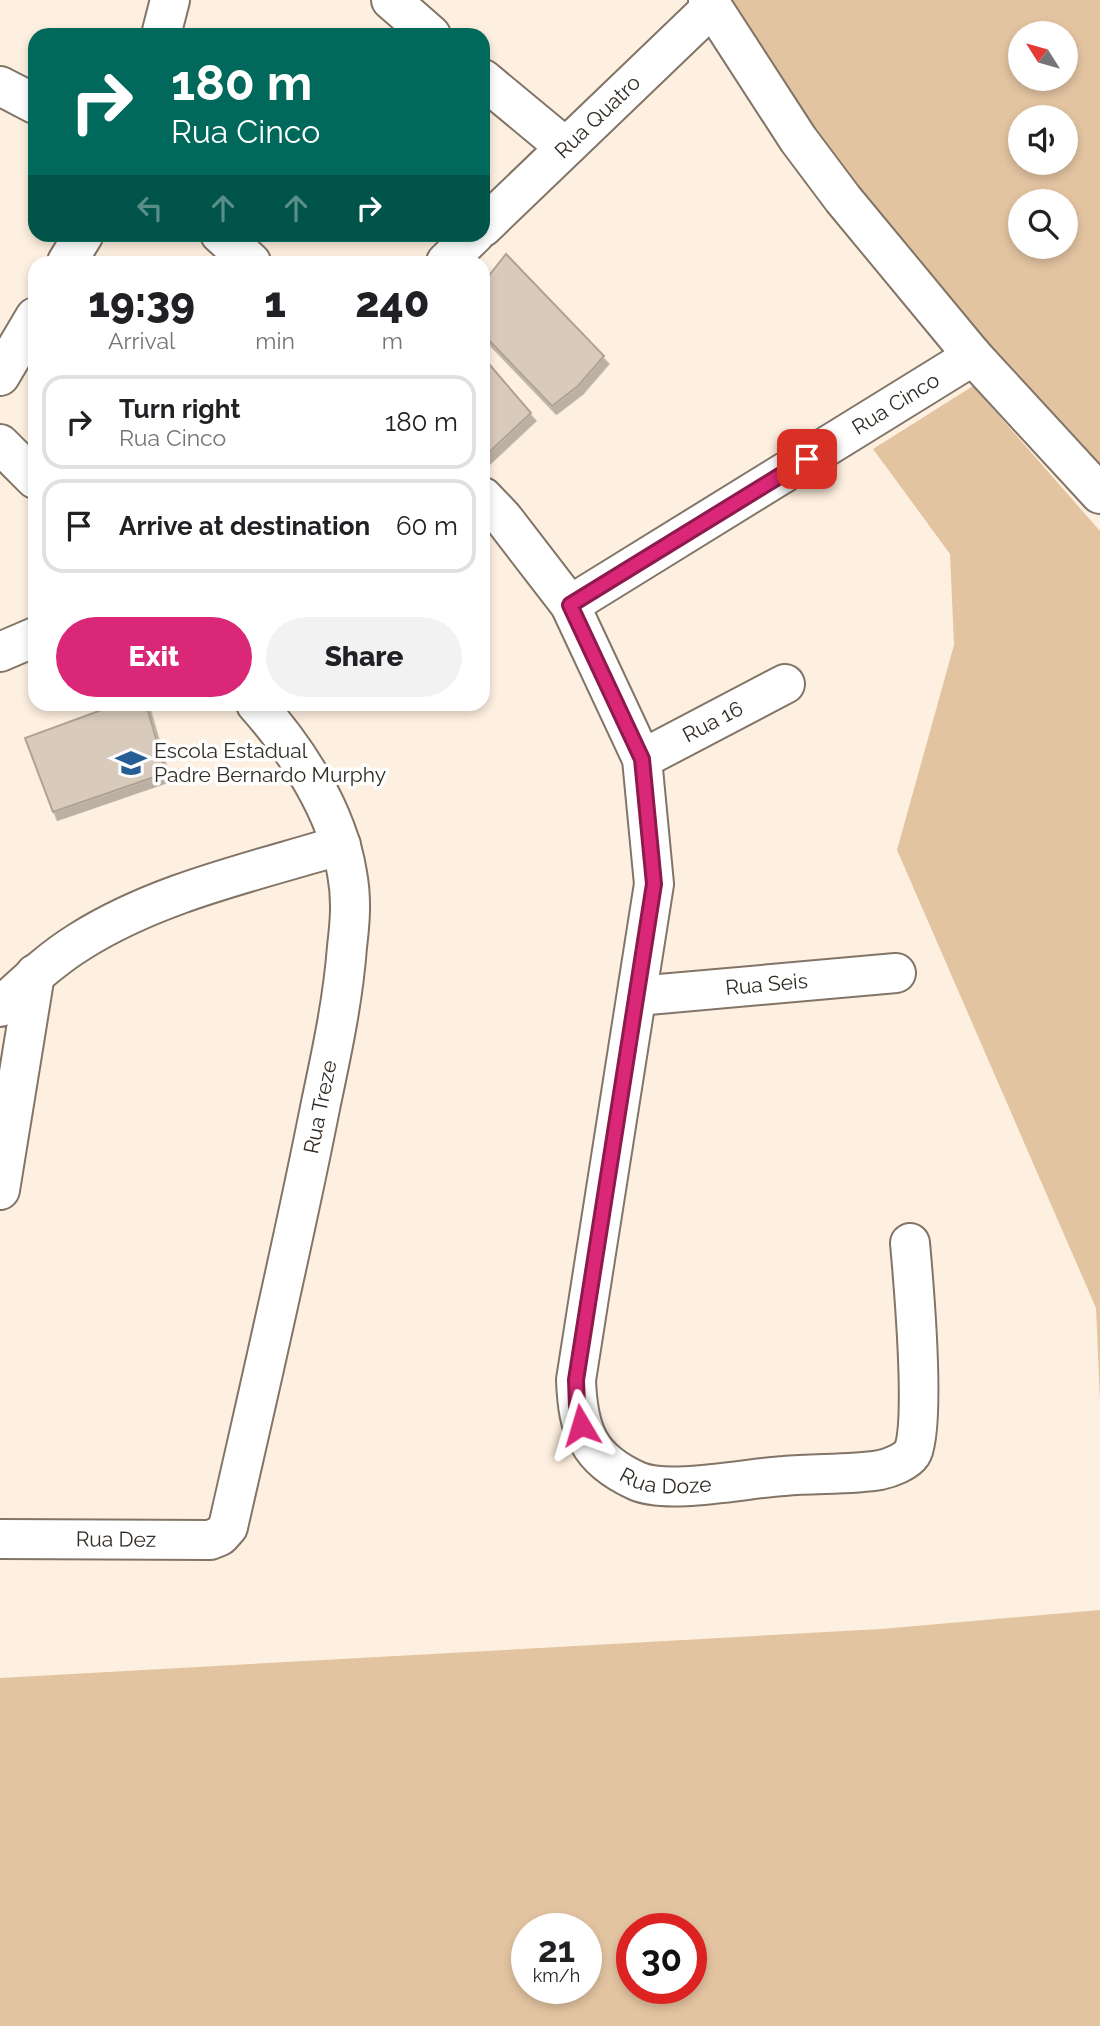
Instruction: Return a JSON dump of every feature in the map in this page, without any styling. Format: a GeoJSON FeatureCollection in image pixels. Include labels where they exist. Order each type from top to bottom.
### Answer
{"type":"FeatureCollection","features":[{"type":"Feature","properties":{"kind":"street"},"geometry":{"type":"LineString","coordinates":[[163,28],[170,0]]}},
{"type":"Feature","properties":{"kind":"street"},"geometry":{"type":"LineString","coordinates":[[391,0],[423,28]]}},
{"type":"Feature","properties":{"kind":"street"},"geometry":{"type":"LineString","coordinates":[[710,3],[805,149],[843,199],[973,356],[1100,494]]}},
{"type":"Feature","properties":{"kind":"street","name":"Rua Quatro"},"geometry":{"type":"LineString","coordinates":[[490,220],[710,3]]}},
{"type":"Feature","properties":{"kind":"street"},"geometry":{"type":"LineString","coordinates":[[490,85],[565,147]]}},
{"type":"Feature","properties":{"kind":"street"},"geometry":{"type":"LineString","coordinates":[[0,86],[28,100]]}},
{"type":"Feature","properties":{"kind":"street"},"geometry":{"type":"LineString","coordinates":[[228,242],[244,256]]}},
{"type":"Feature","properties":{"kind":"street"},"geometry":{"type":"LineString","coordinates":[[452,256],[467,242]]}},
{"type":"Feature","properties":{"kind":"street"},"geometry":{"type":"LineString","coordinates":[[0,376],[28,329]]}},
{"type":"Feature","properties":{"kind":"street","name":"Rua Cinco"},"geometry":{"type":"LineString","coordinates":[[570,605],[973,356]]}},
{"type":"Feature","properties":{"kind":"street"},"geometry":{"type":"LineString","coordinates":[[0,444],[28,472]]}},
{"type":"Feature","properties":{"kind":"street","name":"Rua Doze"},"geometry":{"type":"LineString","coordinates":[[490,504],[570,605],[642,759],[654,884],[576,1380],[581,1425],[590,1446],[615,1470],[640,1483],[669,1486],[879,1470],[902,1462],[912,1454],[918,1435],[918,1345],[911,1242]]}},
{"type":"Feature","properties":{"kind":"street"},"geometry":{"type":"LineString","coordinates":[[0,652],[28,640]]}},
{"type":"Feature","properties":{"kind":"street","name":"Rua 16"},"geometry":{"type":"LineString","coordinates":[[642,759],[785,684]]}},
{"type":"Feature","properties":{"kind":"street","name":"Rua Treze"},"geometry":{"type":"LineString","coordinates":[[228,1527],[297,1223],[344,991],[351,904],[341,845],[327,806],[262,711]]}},
{"type":"Feature","properties":{"kind":"street"},"geometry":{"type":"LineString","coordinates":[[0,1007],[35,974],[79,942],[134,913],[191,890],[341,845]]}},
{"type":"Feature","properties":{"kind":"street","name":"Rua Seis"},"geometry":{"type":"LineString","coordinates":[[637,996],[896,973]]}},
{"type":"Feature","properties":{"kind":"street"},"geometry":{"type":"LineString","coordinates":[[0,1190],[35,974]]}},
{"type":"Feature","properties":{"kind":"street","name":"Rua Dez"},"geometry":{"type":"LineString","coordinates":[[0,1539],[210,1540],[220,1536],[228,1527]]}},
{"type":"Feature","properties":{"kind":"shaded area"},"geometry":{"type":"Polygon","coordinates":[[[727,0],[1100,0],[1100,466],[969,322],[827,149],[727,0]]]}},
{"type":"Feature","properties":{"kind":"shaded area"},"geometry":{"type":"Polygon","coordinates":[[[973,386],[1100,531],[1100,1401],[1096,1308],[897,850],[954,645],[950,554],[873,449],[973,386]]]}},
{"type":"Feature","properties":{"kind":"shaded area"},"geometry":{"type":"Polygon","coordinates":[[[1100,1610],[1100,2026],[0,2026],[0,1678],[881,1629],[1100,1610]]]}},
{"type":"Feature","properties":{"kind":"building"},"geometry":{"type":"Polygon","coordinates":[[[506,254],[604,356],[578,386],[552,406],[490,341],[490,274],[506,254]]]}},
{"type":"Feature","properties":{"kind":"building"},"geometry":{"type":"Polygon","coordinates":[[[490,365],[531,413],[490,451],[490,365]]]}},
{"type":"Feature","properties":{"kind":"building"},"geometry":{"type":"Polygon","coordinates":[[[99,711],[148,711],[166,773],[53,812],[25,738],[99,711]]]}},
{"type":"Feature","properties":{"kind":"place","name":"Escola Estadual Padre Bernardo Murphy"},"geometry":{"type":"Point","coordinates":[131,763]}},
{"type":"Feature","properties":{"kind":"route"},"geometry":{"type":"LineString","coordinates":[[581,1425],[576,1380],[654,884],[642,759],[570,605],[807,459]]}}]}
